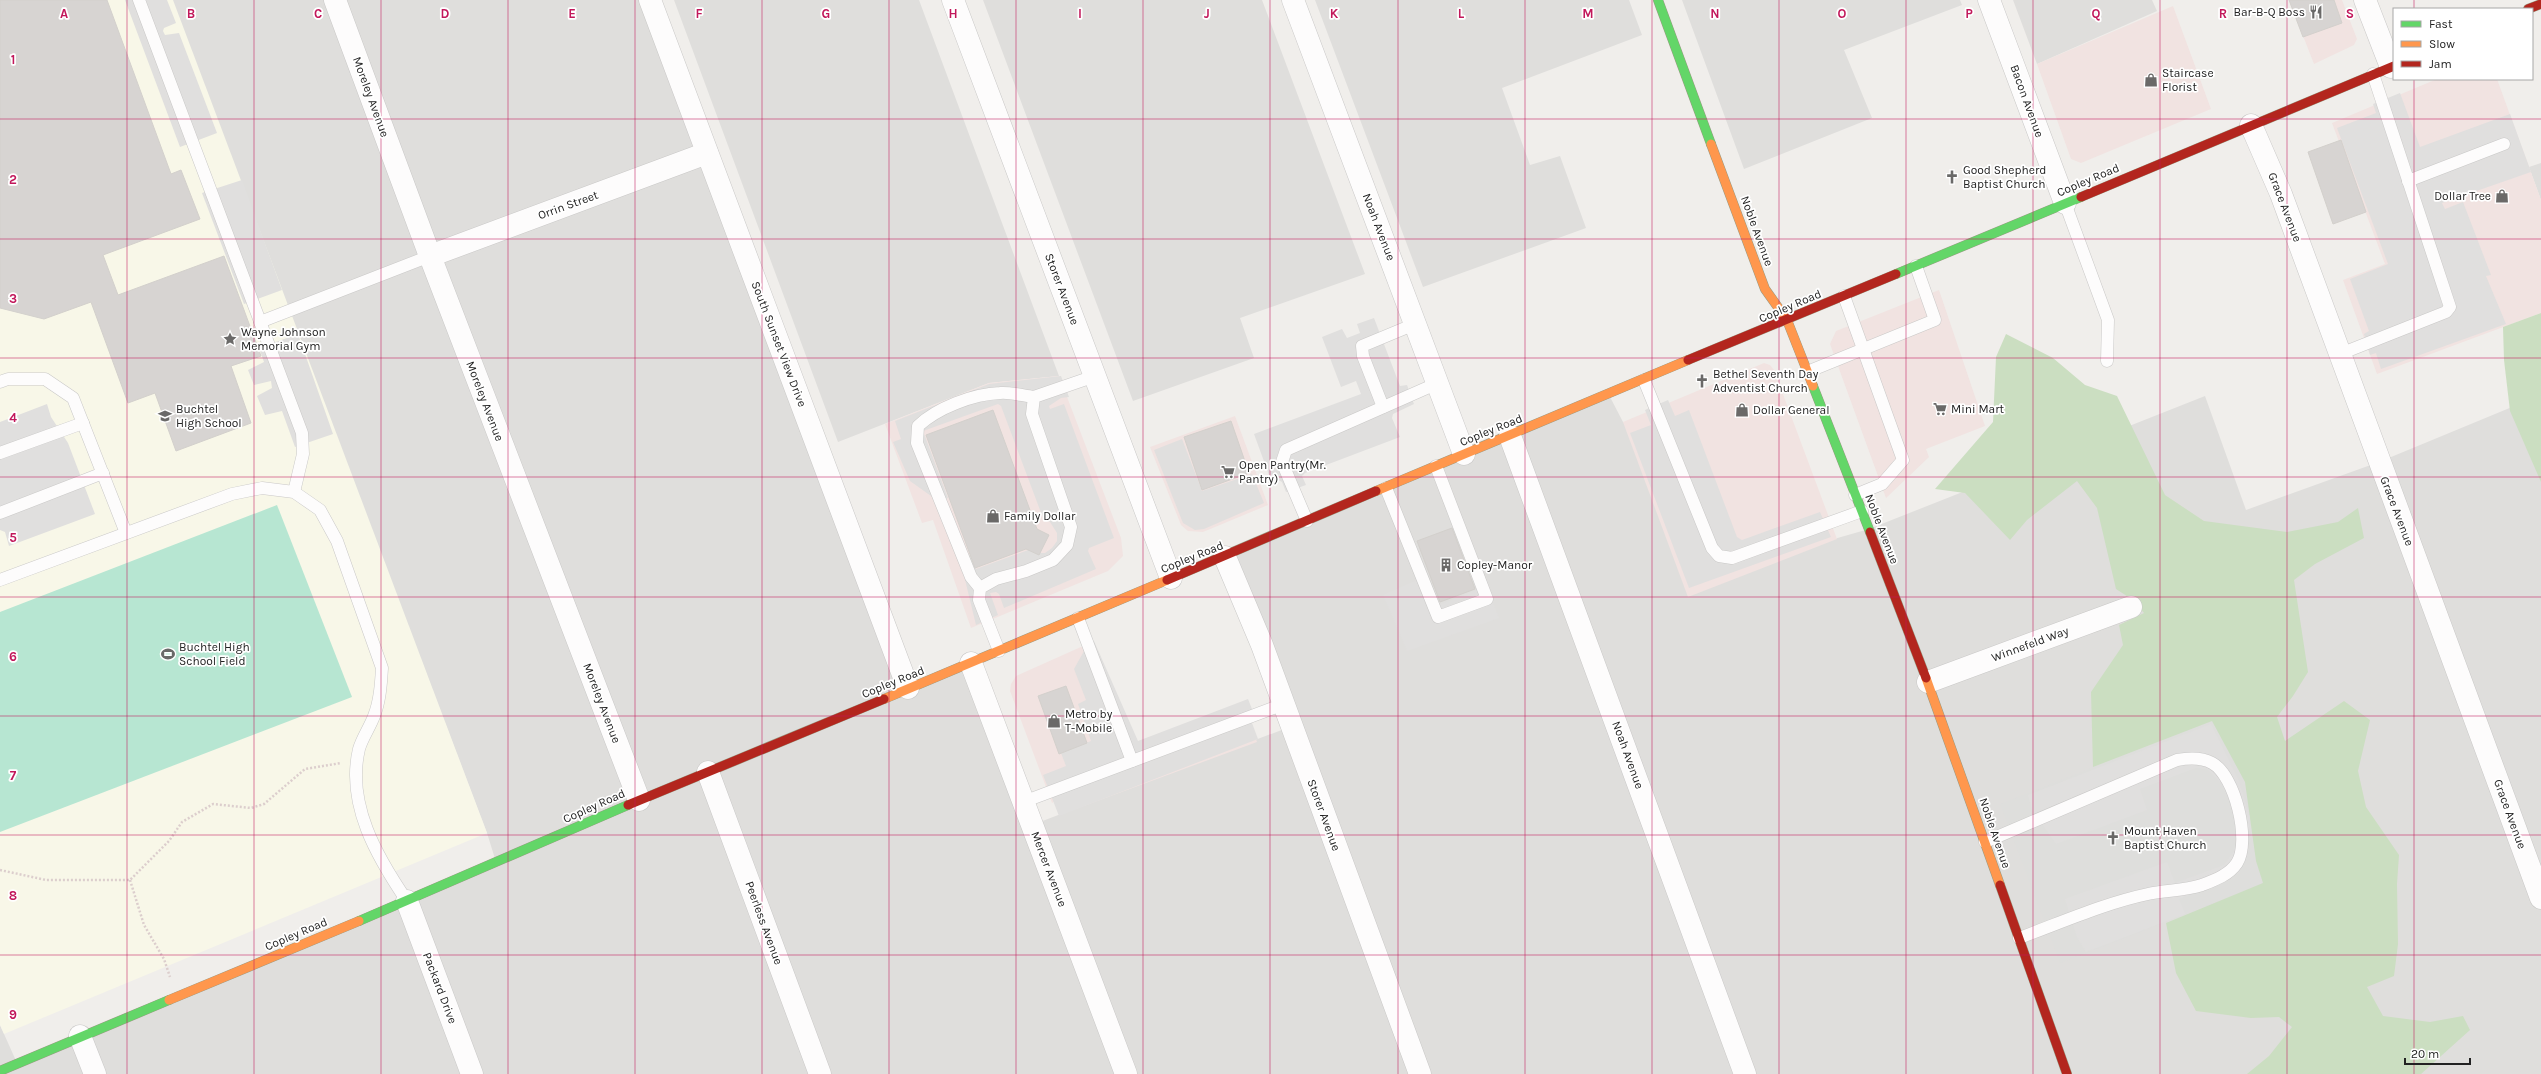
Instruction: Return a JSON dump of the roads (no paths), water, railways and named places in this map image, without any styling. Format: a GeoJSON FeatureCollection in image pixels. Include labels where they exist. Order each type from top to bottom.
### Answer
{"type":"FeatureCollection","features":[{"type":"Feature","properties":{"kind":"main road","name":"Noble Avenue"},"geometry":{"type":"LineString","coordinates":[[1658,0],[1765,289],[1787,320],[1928,682],[2067,1074]]}},
{"type":"Feature","properties":{"kind":"main road"},"geometry":{"type":"LineString","coordinates":[[2531,8],[2541,4]]}},
{"type":"Feature","properties":{"kind":"main road","name":"Copley Road"},"geometry":{"type":"LineString","coordinates":[[0,1071],[80,1036],[407,901],[639,800],[971,663],[1171,578],[1225,557],[1464,454],[2386,69]]}},
{"type":"Feature","properties":{"kind":"street","name":"Moreley Avenue"},"geometry":{"type":"LineString","coordinates":[[335,0],[430,256],[639,800]]}},
{"type":"Feature","properties":{"kind":"street","name":"South Sunset View Drive"},"geometry":{"type":"LineString","coordinates":[[650,0],[908,688]]}},
{"type":"Feature","properties":{"kind":"street","name":"Storer Avenue"},"geometry":{"type":"LineString","coordinates":[[953,0],[1171,578]]}},
{"type":"Feature","properties":{"kind":"street","name":"Noah Avenue"},"geometry":{"type":"LineString","coordinates":[[1293,0],[1464,454]]}},
{"type":"Feature","properties":{"kind":"street","name":"Bacon Avenue"},"geometry":{"type":"LineString","coordinates":[[1989,0],[2064,203]]}},
{"type":"Feature","properties":{"kind":"street"},"geometry":{"type":"LineString","coordinates":[[2365,0],[2386,69]]}},
{"type":"Feature","properties":{"kind":"street","name":"Grace Avenue"},"geometry":{"type":"LineString","coordinates":[[2252,125],[2281,194],[2541,898]]}},
{"type":"Feature","properties":{"kind":"street","name":"Orrin Street"},"geometry":{"type":"LineString","coordinates":[[430,256],[707,153]]}},
{"type":"Feature","properties":{"kind":"street","name":"Noah Avenue"},"geometry":{"type":"LineString","coordinates":[[1510,436],[1745,1074]]}},
{"type":"Feature","properties":{"kind":"street","name":"Storer Avenue"},"geometry":{"type":"LineString","coordinates":[[1225,557],[1262,644],[1420,1074]]}},
{"type":"Feature","properties":{"kind":"street","name":"Winnefeld Way"},"geometry":{"type":"LineString","coordinates":[[1928,682],[2131,607]]}},
{"type":"Feature","properties":{"kind":"street","name":"Mercer Avenue"},"geometry":{"type":"LineString","coordinates":[[971,663],[1126,1074]]}},
{"type":"Feature","properties":{"kind":"street","name":"Peerless Avenue"},"geometry":{"type":"LineString","coordinates":[[708,772],[820,1074]]}},
{"type":"Feature","properties":{"kind":"street","name":"Packard Drive"},"geometry":{"type":"LineString","coordinates":[[407,901],[472,1074]]}},
{"type":"Feature","properties":{"kind":"street"},"geometry":{"type":"LineString","coordinates":[[80,1036],[95,1074]]}},
{"type":"Feature","properties":{"kind":"lane"},"geometry":{"type":"LineString","coordinates":[[139,0],[302,433],[303,454],[294,492]]}},
{"type":"Feature","properties":{"kind":"lane"},"geometry":{"type":"LineString","coordinates":[[2340,354],[2446,312],[2450,307],[2408,181],[2386,69]]}},
{"type":"Feature","properties":{"kind":"lane"},"geometry":{"type":"LineString","coordinates":[[2408,181],[2504,144]]}},
{"type":"Feature","properties":{"kind":"lane"},"geometry":{"type":"LineString","coordinates":[[2064,203],[2108,320],[2107,361]]}},
{"type":"Feature","properties":{"kind":"lane"},"geometry":{"type":"LineString","coordinates":[[260,322],[430,256]]}},
{"type":"Feature","properties":{"kind":"lane"},"geometry":{"type":"LineString","coordinates":[[1808,372],[1935,320],[1916,266]]}},
{"type":"Feature","properties":{"kind":"lane"},"geometry":{"type":"LineString","coordinates":[[1844,296],[1903,460],[1882,484],[1855,495]]}},
{"type":"Feature","properties":{"kind":"lane"},"geometry":{"type":"LineString","coordinates":[[1383,407],[1363,356],[1362,346],[1415,324]]}},
{"type":"Feature","properties":{"kind":"lane"},"geometry":{"type":"LineString","coordinates":[[999,651],[979,600],[980,588],[971,577],[917,443],[918,426],[930,415],[972,399],[1001,393],[1034,397],[1095,376]]}},
{"type":"Feature","properties":{"kind":"lane"},"geometry":{"type":"LineString","coordinates":[[0,382],[8,379],[46,379],[73,398],[126,533]]}},
{"type":"Feature","properties":{"kind":"lane"},"geometry":{"type":"LineString","coordinates":[[1644,380],[1712,548],[1719,556],[1732,558],[1862,511]]}},
{"type":"Feature","properties":{"kind":"lane"},"geometry":{"type":"LineString","coordinates":[[1307,521],[1282,462],[1286,450],[1438,383]]}},
{"type":"Feature","properties":{"kind":"lane"},"geometry":{"type":"LineString","coordinates":[[980,588],[996,579],[1026,571],[1053,560],[1067,544],[1071,527],[1032,414],[1034,397]]}},
{"type":"Feature","properties":{"kind":"lane"},"geometry":{"type":"LineString","coordinates":[[0,453],[83,423]]}},
{"type":"Feature","properties":{"kind":"lane"},"geometry":{"type":"LineString","coordinates":[[1386,488],[1438,617],[1487,599],[1436,466]]}},
{"type":"Feature","properties":{"kind":"lane"},"geometry":{"type":"LineString","coordinates":[[0,513],[102,473]]}},
{"type":"Feature","properties":{"kind":"lane"},"geometry":{"type":"LineString","coordinates":[[0,580],[232,494],[262,488],[294,492],[320,510],[337,541],[382,668],[381,686],[374,715],[359,748],[355,772],[358,805],[383,866],[407,901]]}},
{"type":"Feature","properties":{"kind":"lane"},"geometry":{"type":"LineString","coordinates":[[1078,618],[1132,761]]}},
{"type":"Feature","properties":{"kind":"lane"},"geometry":{"type":"LineString","coordinates":[[1023,802],[1284,704]]}},
{"type":"Feature","properties":{"kind":"lane"},"geometry":{"type":"LineString","coordinates":[[1985,842],[2182,759],[2193,757],[2213,763],[2224,776],[2238,805],[2242,831],[2241,848],[2237,862],[2227,874],[2185,890],[2148,894],[2126,900],[2019,938]]}},
{"type":"Feature","properties":{"kind":"place","name":"Bar-B-Q Boss"},"geometry":{"type":"Point","coordinates":[2316,12]}},
{"type":"Feature","properties":{"kind":"place","name":"Staircase Florist"},"geometry":{"type":"Point","coordinates":[2151,80]}},
{"type":"Feature","properties":{"kind":"place","name":"Good Shepherd Baptist Church"},"geometry":{"type":"Point","coordinates":[1952,177]}},
{"type":"Feature","properties":{"kind":"place","name":"Dollar Tree"},"geometry":{"type":"Point","coordinates":[2502,196]}},
{"type":"Feature","properties":{"kind":"place","name":"Wayne Johnson Memorial Gym"},"geometry":{"type":"Point","coordinates":[230,339]}},
{"type":"Feature","properties":{"kind":"place","name":"Bethel Seventh Day Adventist Church"},"geometry":{"type":"Point","coordinates":[1702,381]}},
{"type":"Feature","properties":{"kind":"place","name":"Mini Mart"},"geometry":{"type":"Point","coordinates":[1940,409]}},
{"type":"Feature","properties":{"kind":"place","name":"Dollar General"},"geometry":{"type":"Point","coordinates":[1742,410]}},
{"type":"Feature","properties":{"kind":"place","name":"Buchtel High School"},"geometry":{"type":"Point","coordinates":[165,416]}},
{"type":"Feature","properties":{"kind":"place","name":"Open Pantry(Mr. Pantry)"},"geometry":{"type":"Point","coordinates":[1228,472]}},
{"type":"Feature","properties":{"kind":"place","name":"Family Dollar"},"geometry":{"type":"Point","coordinates":[993,516]}},
{"type":"Feature","properties":{"kind":"place","name":"Copley-Manor"},"geometry":{"type":"Point","coordinates":[1446,565]}},
{"type":"Feature","properties":{"kind":"place","name":"Buchtel High School Field"},"geometry":{"type":"Point","coordinates":[168,654]}},
{"type":"Feature","properties":{"kind":"place","name":"Metro by T-Mobile"},"geometry":{"type":"Point","coordinates":[1054,721]}},
{"type":"Feature","properties":{"kind":"place","name":"Mount Haven Baptist Church"},"geometry":{"type":"Point","coordinates":[2113,838]}}]}
